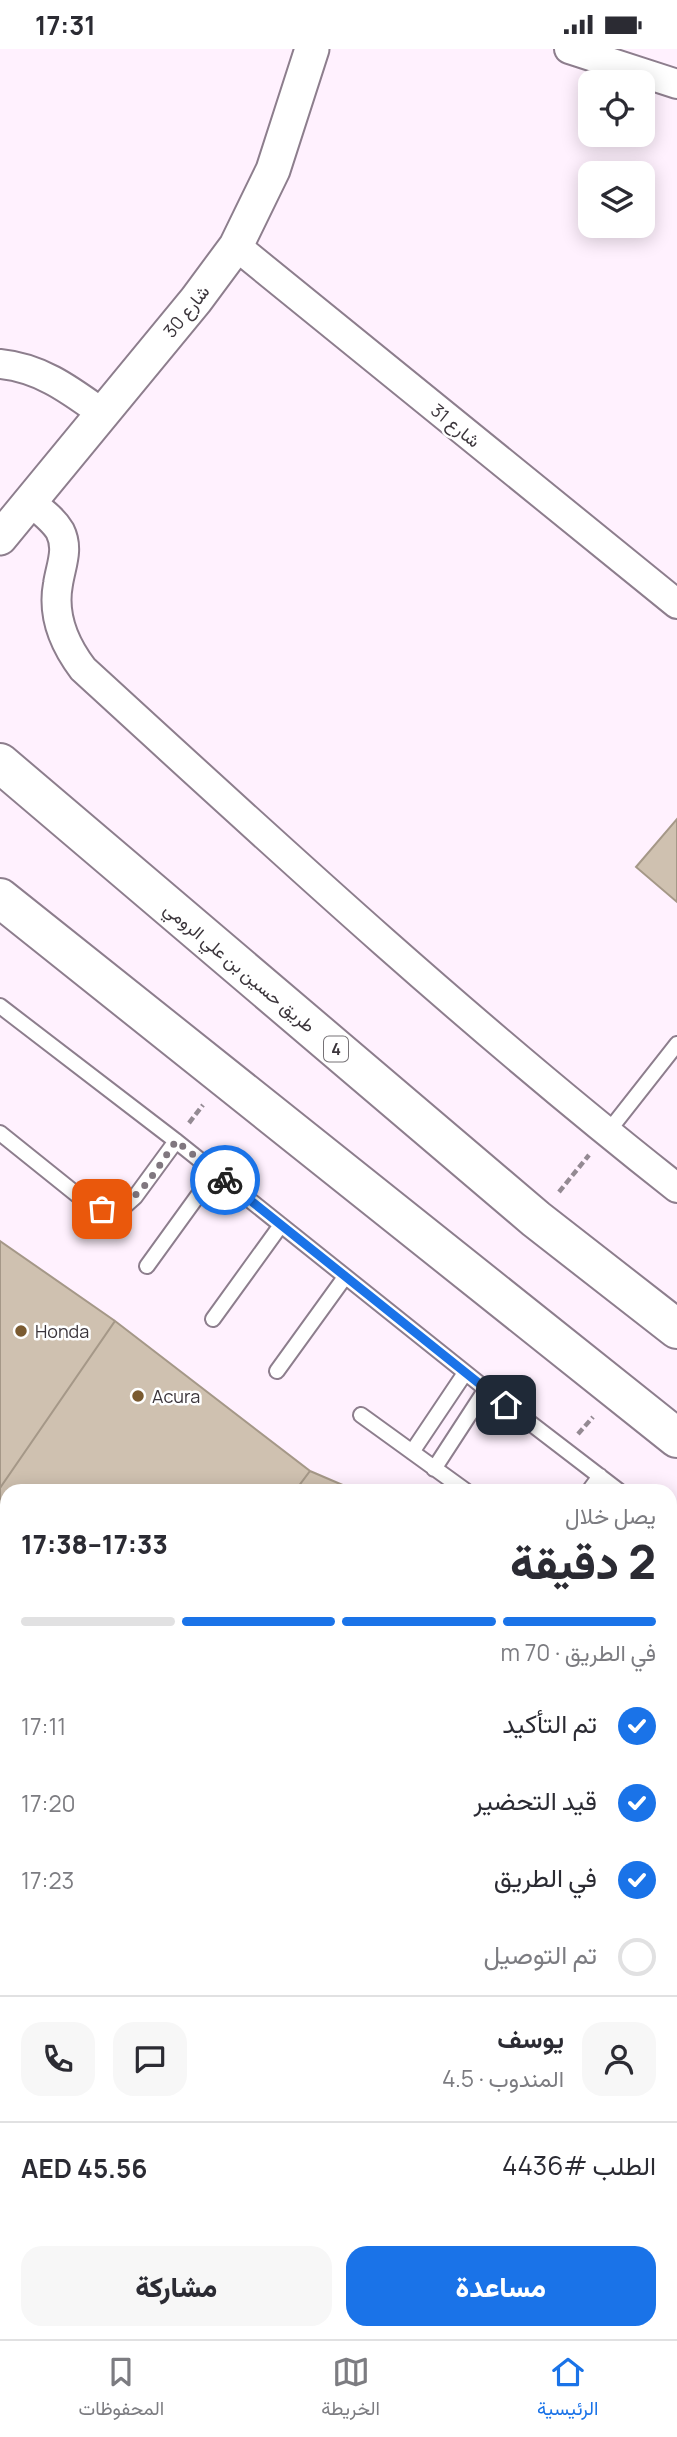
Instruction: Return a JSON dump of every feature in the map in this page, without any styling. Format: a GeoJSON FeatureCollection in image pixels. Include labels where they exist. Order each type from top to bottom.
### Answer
{"type":"FeatureCollection","features":[{"type":"Feature","properties":{"kind":"highway","name":"طريق حسين بن علي الرومي"},"geometry":{"type":"LineString","coordinates":[[0,763],[536,1219],[677,1329]]}},
{"type":"Feature","properties":{"kind":"highway"},"geometry":{"type":"LineString","coordinates":[[0,898],[677,1438]]}},
{"type":"Feature","properties":{"kind":"street","name":"شارع 30"},"geometry":{"type":"LineString","coordinates":[[0,538],[196,300],[236,246],[273,170],[312,49]]}},
{"type":"Feature","properties":{"kind":"street"},"geometry":{"type":"LineString","coordinates":[[569,49],[628,58],[677,84]]}},
{"type":"Feature","properties":{"kind":"street","name":"شارع 31"},"geometry":{"type":"LineString","coordinates":[[236,246],[677,604]]}},
{"type":"Feature","properties":{"kind":"street"},"geometry":{"type":"LineString","coordinates":[[0,364],[40,373],[61,384],[102,414]]}},
{"type":"Feature","properties":{"kind":"street"},"geometry":{"type":"LineString","coordinates":[[29,501],[55,523],[61,532],[64,554],[56,601],[58,619],[72,654],[83,669],[318,884],[461,1010],[677,1188]]}},
{"type":"Feature","properties":{"kind":"lane"},"geometry":{"type":"LineString","coordinates":[[0,1006],[176,1141],[465,1373],[610,1484]]}},
{"type":"Feature","properties":{"kind":"lane"},"geometry":{"type":"LineString","coordinates":[[607,1133],[677,1044]]}},
{"type":"Feature","properties":{"kind":"lane"},"geometry":{"type":"LineString","coordinates":[[0,1133],[81,1198],[102,1209],[125,1205],[135,1197],[176,1141]]}},
{"type":"Feature","properties":{"kind":"lane"},"geometry":{"type":"LineString","coordinates":[[147,1266],[215,1172]]}},
{"type":"Feature","properties":{"kind":"lane"},"geometry":{"type":"LineString","coordinates":[[213,1319],[281,1225]]}},
{"type":"Feature","properties":{"kind":"lane"},"geometry":{"type":"LineString","coordinates":[[277,1371],[345,1277]]}},
{"type":"Feature","properties":{"kind":"lane"},"geometry":{"type":"LineString","coordinates":[[412,1452],[465,1373]]}},
{"type":"Feature","properties":{"kind":"lane"},"geometry":{"type":"LineString","coordinates":[[434,1469],[486,1389]]}},
{"type":"Feature","properties":{"kind":"lane"},"geometry":{"type":"LineString","coordinates":[[360,1415],[456,1484]]}},
{"type":"Feature","properties":{"kind":"lane"},"geometry":{"type":"LineString","coordinates":[[594,1484],[600,1476]]}},
{"type":"Feature","properties":{"kind":"path"},"geometry":{"type":"LineString","coordinates":[[176,1141],[225,1076]]}},
{"type":"Feature","properties":{"kind":"path"},"geometry":{"type":"LineString","coordinates":[[536,1219],[607,1133]]}},
{"type":"Feature","properties":{"kind":"path"},"geometry":{"type":"LineString","coordinates":[[566,1450],[616,1389]]}},
{"type":"Feature","properties":{"kind":"building"},"geometry":{"type":"Polygon","coordinates":[[[677,819],[677,902],[636,867],[677,819]]]}},
{"type":"Feature","properties":{"kind":"building"},"geometry":{"type":"Polygon","coordinates":[[[0,1241],[115,1321],[3,1484],[0,1484],[0,1241]]]}},
{"type":"Feature","properties":{"kind":"building","name":"Acura"},"geometry":{"type":"Polygon","coordinates":[[[115,1321],[310,1471],[300,1484],[3,1484],[115,1321]]]}},
{"type":"Feature","properties":{"kind":"building"},"geometry":{"type":"Polygon","coordinates":[[[310,1471],[340,1484],[300,1484],[310,1471]]]}},
{"type":"Feature","properties":{"kind":"way so far"},"geometry":{"type":"LineString","coordinates":[[102,1209],[114,1209],[135,1197],[176,1141],[225,1180]]}},
{"type":"Feature","properties":{"kind":"place","name":"Honda"},"geometry":{"type":"Point","coordinates":[21,1331]}},
{"type":"Feature","properties":{"kind":"place","name":"Acura"},"geometry":{"type":"Point","coordinates":[138,1396]}},
{"type":"Feature","properties":{"kind":"route"},"geometry":{"type":"LineString","coordinates":[[225,1180],[506,1405]]}}]}
